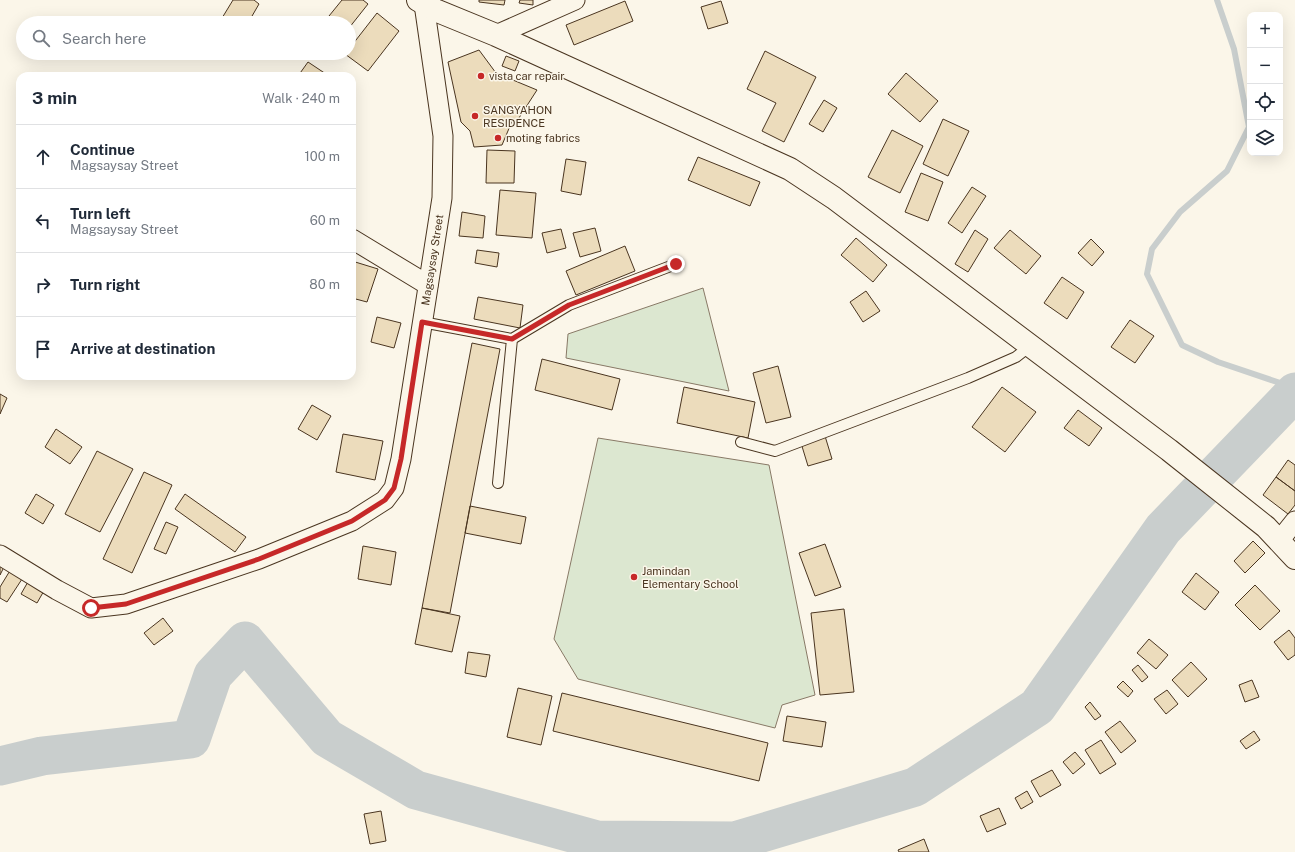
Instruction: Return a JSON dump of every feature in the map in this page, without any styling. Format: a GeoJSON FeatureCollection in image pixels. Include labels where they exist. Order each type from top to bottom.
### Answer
{"type":"FeatureCollection","features":[{"type":"Feature","properties":{"kind":"main road"},"geometry":{"type":"LineString","coordinates":[[421,2],[435,10],[496,35],[790,169],[834,198],[1169,450],[1273,534],[1295,558]]}},
{"type":"Feature","properties":{"kind":"street"},"geometry":{"type":"LineString","coordinates":[[496,35],[575,0]]}},
{"type":"Feature","properties":{"kind":"street","name":"Magsaysay Street"},"geometry":{"type":"LineString","coordinates":[[0,555],[91,608],[126,604],[259,559],[352,521],[385,500],[394,488],[401,459],[442,198],[443,136],[421,2]]}},
{"type":"Feature","properties":{"kind":"street"},"geometry":{"type":"LineString","coordinates":[[356,241],[428,285]]}},
{"type":"Feature","properties":{"kind":"street"},"geometry":{"type":"LineString","coordinates":[[1273,534],[1295,521]]}},
{"type":"Feature","properties":{"kind":"lane"},"geometry":{"type":"LineString","coordinates":[[422,322],[512,339],[569,305],[676,264]]}},
{"type":"Feature","properties":{"kind":"lane"},"geometry":{"type":"LineString","coordinates":[[498,484],[512,339]]}},
{"type":"Feature","properties":{"kind":"lane"},"geometry":{"type":"LineString","coordinates":[[741,442],[775,451],[968,378],[1016,357],[1030,346]]}},
{"type":"Feature","properties":{"kind":"green space"},"geometry":{"type":"Polygon","coordinates":[[[703,288],[729,391],[566,358],[568,334],[703,288]]]}},
{"type":"Feature","properties":{"kind":"green space"},"geometry":{"type":"Polygon","coordinates":[[[598,438],[769,465],[815,695],[782,705],[775,728],[578,679],[554,639],[598,438]]]}},
{"type":"Feature","properties":{"kind":"building"},"geometry":{"type":"Polygon","coordinates":[[[233,0],[254,0],[259,4],[252,16],[223,16],[233,0]]]}},
{"type":"Feature","properties":{"kind":"building"},"geometry":{"type":"Polygon","coordinates":[[[342,0],[363,0],[368,4],[356,19],[356,16],[329,16],[342,0]]]}},
{"type":"Feature","properties":{"kind":"building"},"geometry":{"type":"Polygon","coordinates":[[[479,0],[505,0],[504,5],[479,2],[479,0]]]}},
{"type":"Feature","properties":{"kind":"building"},"geometry":{"type":"Polygon","coordinates":[[[520,0],[533,0],[533,5],[519,3],[520,0]]]}},
{"type":"Feature","properties":{"kind":"building"},"geometry":{"type":"Polygon","coordinates":[[[625,1],[633,21],[574,45],[566,25],[625,1]]]}},
{"type":"Feature","properties":{"kind":"building"},"geometry":{"type":"Polygon","coordinates":[[[721,1],[728,23],[708,29],[701,7],[721,1]]]}},
{"type":"Feature","properties":{"kind":"building"},"geometry":{"type":"Polygon","coordinates":[[[377,13],[399,31],[368,71],[353,60],[356,60],[356,40],[377,13]]]}},
{"type":"Feature","properties":{"kind":"building"},"geometry":{"type":"Polygon","coordinates":[[[479,50],[496,73],[537,90],[517,121],[513,119],[502,145],[474,147],[470,131],[461,122],[448,62],[479,50]]]}},
{"type":"Feature","properties":{"kind":"building"},"geometry":{"type":"Polygon","coordinates":[[[765,51],[816,77],[784,142],[762,131],[776,103],[747,89],[765,51]]]}},
{"type":"Feature","properties":{"kind":"building"},"geometry":{"type":"Polygon","coordinates":[[[506,56],[519,61],[515,71],[502,66],[506,56]]]}},
{"type":"Feature","properties":{"kind":"building"},"geometry":{"type":"Polygon","coordinates":[[[308,62],[323,72],[301,72],[308,62]]]}},
{"type":"Feature","properties":{"kind":"building"},"geometry":{"type":"Polygon","coordinates":[[[906,73],[938,101],[920,122],[888,94],[906,73]]]}},
{"type":"Feature","properties":{"kind":"building"},"geometry":{"type":"Polygon","coordinates":[[[824,100],[837,108],[823,132],[809,124],[824,100]]]}},
{"type":"Feature","properties":{"kind":"building"},"geometry":{"type":"Polygon","coordinates":[[[943,119],[969,131],[948,176],[923,164],[943,119]]]}},
{"type":"Feature","properties":{"kind":"building"},"geometry":{"type":"Polygon","coordinates":[[[892,130],[923,146],[900,193],[868,177],[892,130]]]}},
{"type":"Feature","properties":{"kind":"building"},"geometry":{"type":"Polygon","coordinates":[[[487,150],[515,151],[514,183],[486,183],[487,150]]]}},
{"type":"Feature","properties":{"kind":"building"},"geometry":{"type":"Polygon","coordinates":[[[698,157],[760,182],[750,206],[688,180],[698,157]]]}},
{"type":"Feature","properties":{"kind":"building"},"geometry":{"type":"Polygon","coordinates":[[[566,159],[586,162],[581,195],[561,191],[566,159]]]}},
{"type":"Feature","properties":{"kind":"building"},"geometry":{"type":"Polygon","coordinates":[[[921,173],[943,182],[928,221],[905,212],[921,173]]]}},
{"type":"Feature","properties":{"kind":"building"},"geometry":{"type":"Polygon","coordinates":[[[972,187],[986,196],[962,233],[948,223],[972,187]]]}},
{"type":"Feature","properties":{"kind":"building"},"geometry":{"type":"Polygon","coordinates":[[[500,190],[536,193],[532,238],[496,235],[500,190]]]}},
{"type":"Feature","properties":{"kind":"building"},"geometry":{"type":"Polygon","coordinates":[[[462,212],[485,216],[483,238],[459,236],[462,212]]]}},
{"type":"Feature","properties":{"kind":"building"},"geometry":{"type":"Polygon","coordinates":[[[595,228],[601,251],[580,257],[573,233],[595,228]]]}},
{"type":"Feature","properties":{"kind":"building"},"geometry":{"type":"Polygon","coordinates":[[[561,229],[566,248],[547,253],[542,233],[561,229]]]}},
{"type":"Feature","properties":{"kind":"building"},"geometry":{"type":"Polygon","coordinates":[[[975,230],[988,239],[968,272],[955,264],[975,230]]]}},
{"type":"Feature","properties":{"kind":"building"},"geometry":{"type":"Polygon","coordinates":[[[1010,230],[1041,256],[1026,274],[994,248],[1010,230]]]}},
{"type":"Feature","properties":{"kind":"building"},"geometry":{"type":"Polygon","coordinates":[[[856,238],[887,265],[873,282],[841,255],[856,238]]]}},
{"type":"Feature","properties":{"kind":"building"},"geometry":{"type":"Polygon","coordinates":[[[1091,239],[1104,252],[1092,266],[1078,253],[1091,239]]]}},
{"type":"Feature","properties":{"kind":"building"},"geometry":{"type":"Polygon","coordinates":[[[625,246],[635,271],[576,295],[566,271],[625,246]]]}},
{"type":"Feature","properties":{"kind":"building"},"geometry":{"type":"Polygon","coordinates":[[[477,250],[499,253],[497,267],[475,263],[477,250]]]}},
{"type":"Feature","properties":{"kind":"building"},"geometry":{"type":"Polygon","coordinates":[[[356,262],[378,269],[367,302],[356,299],[356,262]]]}},
{"type":"Feature","properties":{"kind":"building"},"geometry":{"type":"Polygon","coordinates":[[[1062,277],[1084,292],[1067,319],[1044,303],[1062,277]]]}},
{"type":"Feature","properties":{"kind":"building"},"geometry":{"type":"Polygon","coordinates":[[[866,291],[880,311],[863,322],[850,302],[866,291]]]}},
{"type":"Feature","properties":{"kind":"building"},"geometry":{"type":"Polygon","coordinates":[[[478,297],[523,305],[520,328],[474,319],[478,297]]]}},
{"type":"Feature","properties":{"kind":"building"},"geometry":{"type":"Polygon","coordinates":[[[377,317],[401,323],[394,348],[371,342],[377,317]]]}},
{"type":"Feature","properties":{"kind":"building"},"geometry":{"type":"Polygon","coordinates":[[[1130,320],[1154,336],[1135,363],[1111,347],[1130,320]]]}},
{"type":"Feature","properties":{"kind":"building"},"geometry":{"type":"Polygon","coordinates":[[[472,343],[500,349],[450,613],[422,608],[472,343]]]}},
{"type":"Feature","properties":{"kind":"building"},"geometry":{"type":"Polygon","coordinates":[[[542,359],[620,379],[612,410],[535,390],[542,359]]]}},
{"type":"Feature","properties":{"kind":"building"},"geometry":{"type":"Polygon","coordinates":[[[778,366],[791,417],[766,423],[753,373],[778,366]]]}},
{"type":"Feature","properties":{"kind":"building"},"geometry":{"type":"Polygon","coordinates":[[[684,387],[755,402],[748,438],[677,423],[684,387]]]}},
{"type":"Feature","properties":{"kind":"building"},"geometry":{"type":"Polygon","coordinates":[[[1002,387],[1036,412],[1005,452],[972,427],[1002,387]]]}},
{"type":"Feature","properties":{"kind":"building"},"geometry":{"type":"Polygon","coordinates":[[[0,394],[7,398],[0,414],[0,394]]]}},
{"type":"Feature","properties":{"kind":"building"},"geometry":{"type":"Polygon","coordinates":[[[312,405],[331,416],[317,440],[298,429],[312,405]]]}},
{"type":"Feature","properties":{"kind":"building"},"geometry":{"type":"Polygon","coordinates":[[[1078,410],[1102,428],[1089,446],[1064,428],[1078,410]]]}},
{"type":"Feature","properties":{"kind":"building"},"geometry":{"type":"Polygon","coordinates":[[[56,429],[82,447],[70,464],[45,447],[56,429]]]}},
{"type":"Feature","properties":{"kind":"building"},"geometry":{"type":"Polygon","coordinates":[[[343,434],[383,441],[375,480],[336,472],[343,434]]]}},
{"type":"Feature","properties":{"kind":"building"},"geometry":{"type":"Polygon","coordinates":[[[825,436],[832,459],[808,466],[801,443],[825,436]]]}},
{"type":"Feature","properties":{"kind":"building"},"geometry":{"type":"Polygon","coordinates":[[[97,451],[133,469],[100,532],[65,514],[97,451]]]}},
{"type":"Feature","properties":{"kind":"building"},"geometry":{"type":"Polygon","coordinates":[[[1288,460],[1295,465],[1295,491],[1276,477],[1288,460]]]}},
{"type":"Feature","properties":{"kind":"building"},"geometry":{"type":"Polygon","coordinates":[[[144,472],[172,485],[132,573],[103,559],[144,472]]]}},
{"type":"Feature","properties":{"kind":"building"},"geometry":{"type":"Polygon","coordinates":[[[1276,477],[1295,491],[1295,505],[1288,514],[1263,495],[1276,477]]]}},
{"type":"Feature","properties":{"kind":"building"},"geometry":{"type":"Polygon","coordinates":[[[36,494],[54,505],[43,524],[25,513],[36,494]]]}},
{"type":"Feature","properties":{"kind":"building"},"geometry":{"type":"Polygon","coordinates":[[[185,494],[246,537],[235,552],[175,509],[185,494]]]}},
{"type":"Feature","properties":{"kind":"building"},"geometry":{"type":"Polygon","coordinates":[[[470,506],[526,517],[521,544],[465,533],[470,506]]]}},
{"type":"Feature","properties":{"kind":"building"},"geometry":{"type":"Polygon","coordinates":[[[166,522],[178,527],[166,554],[154,549],[166,522]]]}},
{"type":"Feature","properties":{"kind":"building"},"geometry":{"type":"Polygon","coordinates":[[[1253,541],[1265,553],[1245,573],[1234,561],[1253,541]]]}},
{"type":"Feature","properties":{"kind":"building"},"geometry":{"type":"Polygon","coordinates":[[[825,544],[841,587],[815,596],[799,553],[825,544]]]}},
{"type":"Feature","properties":{"kind":"building"},"geometry":{"type":"Polygon","coordinates":[[[363,546],[396,552],[391,585],[358,579],[363,546]]]}},
{"type":"Feature","properties":{"kind":"building"},"geometry":{"type":"Polygon","coordinates":[[[0,565],[4,567],[0,575],[0,565]]]}},
{"type":"Feature","properties":{"kind":"building"},"geometry":{"type":"Polygon","coordinates":[[[11,569],[24,576],[7,602],[0,598],[0,587],[11,569]]]}},
{"type":"Feature","properties":{"kind":"building"},"geometry":{"type":"Polygon","coordinates":[[[1196,573],[1219,592],[1205,610],[1182,592],[1196,573]]]}},
{"type":"Feature","properties":{"kind":"building"},"geometry":{"type":"Polygon","coordinates":[[[29,580],[45,589],[37,603],[21,594],[29,580]]]}},
{"type":"Feature","properties":{"kind":"building"},"geometry":{"type":"Polygon","coordinates":[[[1255,585],[1280,611],[1260,630],[1235,605],[1255,585]]]}},
{"type":"Feature","properties":{"kind":"building"},"geometry":{"type":"Polygon","coordinates":[[[422,608],[460,616],[452,652],[415,644],[422,608]]]}},
{"type":"Feature","properties":{"kind":"building"},"geometry":{"type":"Polygon","coordinates":[[[844,609],[854,692],[820,695],[811,613],[844,609]]]}},
{"type":"Feature","properties":{"kind":"building"},"geometry":{"type":"Polygon","coordinates":[[[163,618],[173,631],[154,645],[144,633],[163,618]]]}},
{"type":"Feature","properties":{"kind":"building"},"geometry":{"type":"Polygon","coordinates":[[[1289,630],[1295,638],[1295,655],[1288,660],[1274,642],[1289,630]]]}},
{"type":"Feature","properties":{"kind":"building"},"geometry":{"type":"Polygon","coordinates":[[[1149,639],[1168,655],[1156,669],[1137,653],[1149,639]]]}},
{"type":"Feature","properties":{"kind":"building"},"geometry":{"type":"Polygon","coordinates":[[[468,652],[490,655],[486,677],[465,673],[468,652]]]}},
{"type":"Feature","properties":{"kind":"building"},"geometry":{"type":"Polygon","coordinates":[[[1191,662],[1207,679],[1188,697],[1172,680],[1191,662]]]}},
{"type":"Feature","properties":{"kind":"building"},"geometry":{"type":"Polygon","coordinates":[[[1138,665],[1148,677],[1142,682],[1132,670],[1138,665]]]}},
{"type":"Feature","properties":{"kind":"building"},"geometry":{"type":"Polygon","coordinates":[[[1252,680],[1259,697],[1245,702],[1239,685],[1252,680]]]}},
{"type":"Feature","properties":{"kind":"building"},"geometry":{"type":"Polygon","coordinates":[[[1123,681],[1133,691],[1128,697],[1117,687],[1123,681]]]}},
{"type":"Feature","properties":{"kind":"building"},"geometry":{"type":"Polygon","coordinates":[[[518,688],[552,696],[541,745],[507,737],[518,688]]]}},
{"type":"Feature","properties":{"kind":"building"},"geometry":{"type":"Polygon","coordinates":[[[1167,690],[1178,704],[1166,714],[1154,699],[1167,690]]]}},
{"type":"Feature","properties":{"kind":"building"},"geometry":{"type":"Polygon","coordinates":[[[562,693],[768,743],[759,781],[553,731],[562,693]]]}},
{"type":"Feature","properties":{"kind":"building"},"geometry":{"type":"Polygon","coordinates":[[[1090,702],[1101,716],[1095,720],[1085,707],[1090,702]]]}},
{"type":"Feature","properties":{"kind":"building"},"geometry":{"type":"Polygon","coordinates":[[[787,716],[826,722],[822,747],[783,741],[787,716]]]}},
{"type":"Feature","properties":{"kind":"building"},"geometry":{"type":"Polygon","coordinates":[[[1120,721],[1136,741],[1121,753],[1105,732],[1120,721]]]}},
{"type":"Feature","properties":{"kind":"building"},"geometry":{"type":"Polygon","coordinates":[[[1254,731],[1260,740],[1246,749],[1240,741],[1254,731]]]}},
{"type":"Feature","properties":{"kind":"building"},"geometry":{"type":"Polygon","coordinates":[[[1101,740],[1116,764],[1100,774],[1085,750],[1101,740]]]}},
{"type":"Feature","properties":{"kind":"building"},"geometry":{"type":"Polygon","coordinates":[[[1075,752],[1085,764],[1073,774],[1063,762],[1075,752]]]}},
{"type":"Feature","properties":{"kind":"building"},"geometry":{"type":"Polygon","coordinates":[[[1052,770],[1061,785],[1040,797],[1031,781],[1052,770]]]}},
{"type":"Feature","properties":{"kind":"building"},"geometry":{"type":"Polygon","coordinates":[[[1027,791],[1033,802],[1021,809],[1015,798],[1027,791]]]}},
{"type":"Feature","properties":{"kind":"building"},"geometry":{"type":"Polygon","coordinates":[[[999,808],[1006,824],[987,832],[980,816],[999,808]]]}},
{"type":"Feature","properties":{"kind":"building"},"geometry":{"type":"Polygon","coordinates":[[[381,811],[386,841],[370,844],[364,814],[381,811]]]}},
{"type":"Feature","properties":{"kind":"building"},"geometry":{"type":"Polygon","coordinates":[[[924,839],[929,852],[899,852],[898,850],[924,839]]]}},
{"type":"Feature","properties":{"kind":"waterway"},"geometry":{"type":"LineString","coordinates":[[1217,0],[1234,49],[1249,127],[1227,171],[1180,212],[1152,249],[1147,274],[1182,345],[1218,362],[1295,388]]}},
{"type":"Feature","properties":{"kind":"waterway"},"geometry":{"type":"LineString","coordinates":[[0,766],[42,756],[191,739],[213,675],[245,641],[327,738],[416,790],[597,840],[735,841],[915,787],[1037,707],[1163,529],[1295,392]]}},
{"type":"Feature","properties":{"kind":"place","name":"vista car repair"},"geometry":{"type":"Point","coordinates":[481,76]}},
{"type":"Feature","properties":{"kind":"place","name":"SANGYAHON RESIDENCE"},"geometry":{"type":"Point","coordinates":[475,116]}},
{"type":"Feature","properties":{"kind":"place","name":"moting fabrics"},"geometry":{"type":"Point","coordinates":[498,138]}},
{"type":"Feature","properties":{"kind":"place","name":"Jamindan Elementary School"},"geometry":{"type":"Point","coordinates":[634,577]}},
{"type":"Feature","properties":{"kind":"route"},"geometry":{"type":"LineString","coordinates":[[91,608],[126,604],[259,559],[352,521],[385,500],[394,488],[401,459],[422,322],[512,339],[569,305],[676,264]]}}]}
